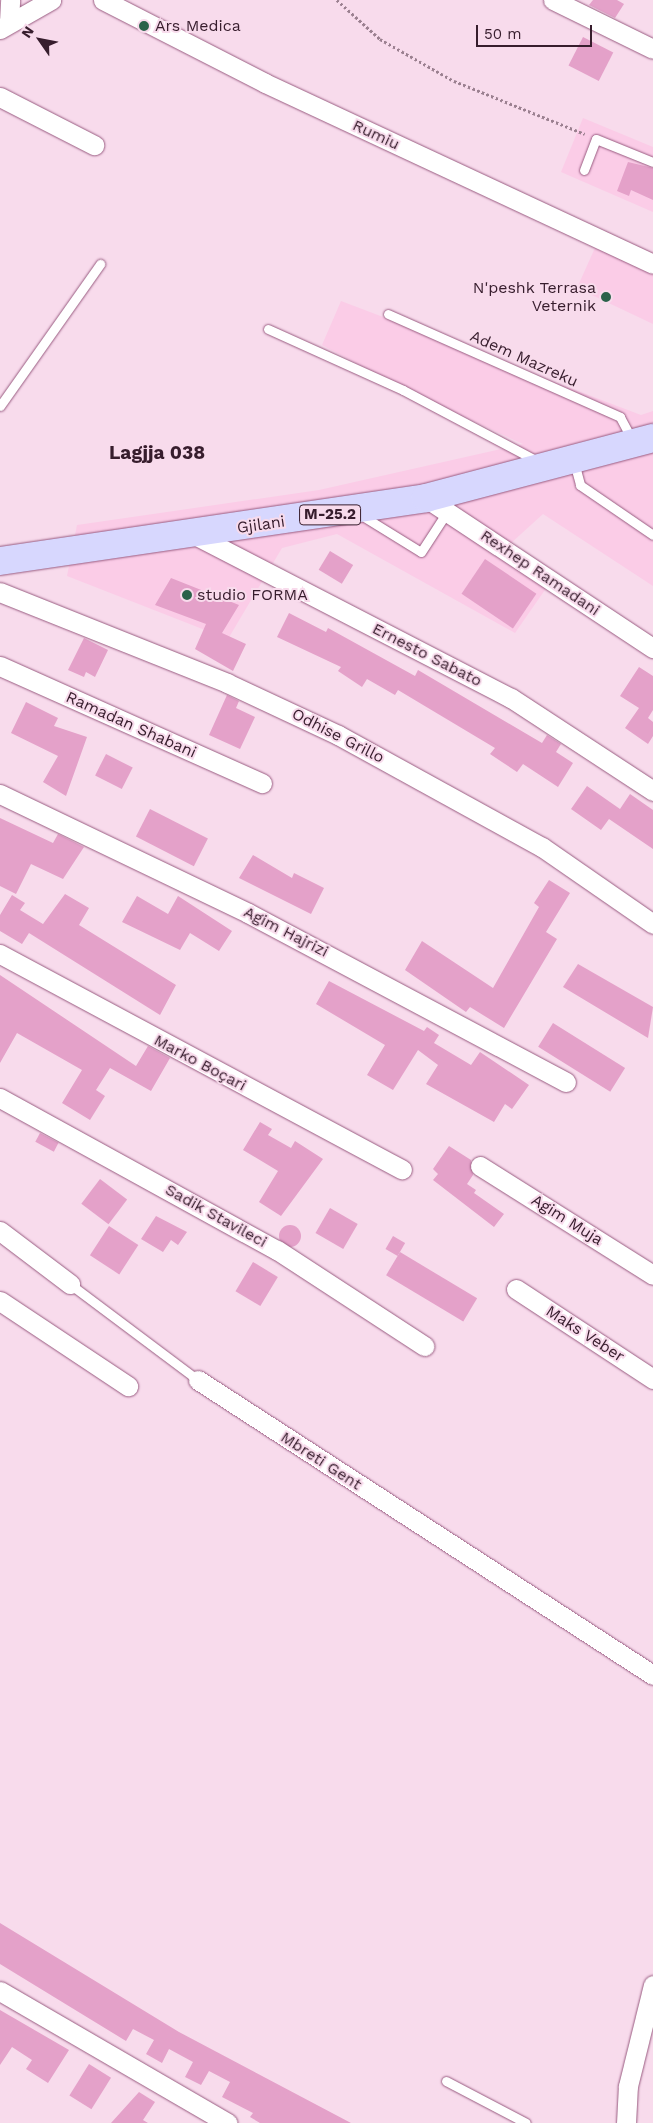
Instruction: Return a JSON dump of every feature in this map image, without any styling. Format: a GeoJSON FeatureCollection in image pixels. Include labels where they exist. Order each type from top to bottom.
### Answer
{"type":"FeatureCollection","features":[{"type":"Feature","properties":{"kind":"main road","name":"Gjilani"},"geometry":{"type":"LineString","coordinates":[[0,561],[354,511],[437,505],[562,465],[645,444]]}},
{"type":"Feature","properties":{"kind":"street"},"geometry":{"type":"LineString","coordinates":[[4,25],[10,0]]}},
{"type":"Feature","properties":{"kind":"street"},"geometry":{"type":"LineString","coordinates":[[4,25],[51,0]]}},
{"type":"Feature","properties":{"kind":"street","name":"Rumiu"},"geometry":{"type":"LineString","coordinates":[[103,0],[256,79],[653,264]]}},
{"type":"Feature","properties":{"kind":"street"},"geometry":{"type":"LineString","coordinates":[[553,0],[653,49]]}},
{"type":"Feature","properties":{"kind":"street"},"geometry":{"type":"LineString","coordinates":[[0,97],[94,145]]}},
{"type":"Feature","properties":{"kind":"street","name":"Rexhep Ramadani"},"geometry":{"type":"LineString","coordinates":[[437,505],[653,648]]}},
{"type":"Feature","properties":{"kind":"street","name":"Ernesto Sabato"},"geometry":{"type":"LineString","coordinates":[[193,534],[511,698],[653,791]]}},
{"type":"Feature","properties":{"kind":"street","name":"Odhise Grillo"},"geometry":{"type":"LineString","coordinates":[[0,592],[227,683],[338,735],[542,847],[653,924]]}},
{"type":"Feature","properties":{"kind":"street","name":"Ramadan Shabani"},"geometry":{"type":"LineString","coordinates":[[0,666],[262,783]]}},
{"type":"Feature","properties":{"kind":"street","name":"Agim Hajrizi"},"geometry":{"type":"LineString","coordinates":[[0,794],[316,948],[566,1082]]}},
{"type":"Feature","properties":{"kind":"street","name":"Marko Boçari"},"geometry":{"type":"LineString","coordinates":[[0,954],[402,1170]]}},
{"type":"Feature","properties":{"kind":"street","name":"Sadik Stavileci"},"geometry":{"type":"LineString","coordinates":[[0,1098],[277,1250],[424,1346]]}},
{"type":"Feature","properties":{"kind":"street","name":"Agim Muja"},"geometry":{"type":"LineString","coordinates":[[480,1166],[653,1275]]}},
{"type":"Feature","properties":{"kind":"street","name":"Mbreti Gent"},"geometry":{"type":"LineString","coordinates":[[0,1231],[70,1284]]}},
{"type":"Feature","properties":{"kind":"street","name":"Maks Veber"},"geometry":{"type":"LineString","coordinates":[[516,1289],[653,1379]]}},
{"type":"Feature","properties":{"kind":"street"},"geometry":{"type":"LineString","coordinates":[[0,1301],[128,1386]]}},
{"type":"Feature","properties":{"kind":"street","name":"Mbreti Gent"},"geometry":{"type":"LineString","coordinates":[[198,1380],[653,1675]]}},
{"type":"Feature","properties":{"kind":"street"},"geometry":{"type":"LineString","coordinates":[[626,2123],[628,2086],[653,1985]]}},
{"type":"Feature","properties":{"kind":"street"},"geometry":{"type":"LineString","coordinates":[[0,1991],[228,2123]]}},
{"type":"Feature","properties":{"kind":"lane"},"geometry":{"type":"LineString","coordinates":[[584,170],[596,139],[653,162]]}},
{"type":"Feature","properties":{"kind":"lane"},"geometry":{"type":"LineString","coordinates":[[0,406],[100,264]]}},
{"type":"Feature","properties":{"kind":"lane","name":"Adem Mazreku"},"geometry":{"type":"LineString","coordinates":[[388,314],[620,417],[645,444]]}},
{"type":"Feature","properties":{"kind":"lane"},"geometry":{"type":"LineString","coordinates":[[268,329],[562,465],[580,485],[653,535]]}},
{"type":"Feature","properties":{"kind":"lane"},"geometry":{"type":"LineString","coordinates":[[354,511],[422,552],[437,505]]}},
{"type":"Feature","properties":{"kind":"lane","name":"Mbreti Gent"},"geometry":{"type":"LineString","coordinates":[[70,1284],[198,1380]]}},
{"type":"Feature","properties":{"kind":"lane"},"geometry":{"type":"LineString","coordinates":[[446,2080],[526,2123]]}},
{"type":"Feature","properties":{"kind":"path"},"geometry":{"type":"LineString","coordinates":[[337,0],[380,39],[454,81],[596,139]]}},
{"type":"Feature","properties":{"kind":"shaded area"},"geometry":{"type":"Polygon","coordinates":[[[583,118],[653,147],[653,212],[561,172],[583,118]]]}},
{"type":"Feature","properties":{"kind":"shaded area"},"geometry":{"type":"Polygon","coordinates":[[[603,230],[653,253],[653,324],[577,288],[603,230]]]}},
{"type":"Feature","properties":{"kind":"shaded area"},"geometry":{"type":"Polygon","coordinates":[[[341,301],[641,415],[653,411],[653,586],[543,514],[510,544],[556,574],[515,633],[337,534],[282,548],[228,639],[67,576],[77,525],[319,490],[523,444],[420,397],[322,345],[341,301]]]}},
{"type":"Feature","properties":{"kind":"building"},"geometry":{"type":"Polygon","coordinates":[[[593,0],[617,0],[624,4],[615,18],[589,5],[593,0]]]}},
{"type":"Feature","properties":{"kind":"building"},"geometry":{"type":"Polygon","coordinates":[[[583,37],[613,52],[599,81],[568,66],[583,37]]]}},
{"type":"Feature","properties":{"kind":"building"},"geometry":{"type":"Polygon","coordinates":[[[628,162],[653,168],[653,200],[631,190],[629,196],[617,191],[628,162]]]}},
{"type":"Feature","properties":{"kind":"building"},"geometry":{"type":"Polygon","coordinates":[[[330,551],[353,565],[342,584],[319,570],[330,551]]]}},
{"type":"Feature","properties":{"kind":"building"},"geometry":{"type":"Polygon","coordinates":[[[485,559],[536,594],[513,628],[462,594],[485,559]]]}},
{"type":"Feature","properties":{"kind":"building","name":"studio FORMA"},"geometry":{"type":"Polygon","coordinates":[[[171,578],[239,605],[222,633],[246,644],[233,671],[195,649],[206,624],[155,605],[171,578]]]}},
{"type":"Feature","properties":{"kind":"building"},"geometry":{"type":"Polygon","coordinates":[[[289,613],[326,632],[328,628],[415,676],[418,670],[542,743],[547,735],[561,744],[556,752],[573,763],[558,787],[523,764],[517,772],[490,754],[495,748],[398,690],[395,695],[367,679],[362,687],[338,671],[341,667],[277,637],[289,613]]]}},
{"type":"Feature","properties":{"kind":"building"},"geometry":{"type":"Polygon","coordinates":[[[84,638],[108,650],[95,677],[86,672],[84,677],[68,670],[84,638]]]}},
{"type":"Feature","properties":{"kind":"building"},"geometry":{"type":"Polygon","coordinates":[[[639,667],[653,676],[653,710],[648,718],[653,722],[653,736],[648,744],[625,728],[639,708],[620,696],[639,667]]]}},
{"type":"Feature","properties":{"kind":"building"},"geometry":{"type":"Polygon","coordinates":[[[227,695],[239,701],[236,708],[255,717],[240,749],[209,735],[227,695]]]}},
{"type":"Feature","properties":{"kind":"building"},"geometry":{"type":"Polygon","coordinates":[[[26,702],[58,718],[54,726],[87,737],[66,796],[43,782],[58,756],[11,733],[26,702]]]}},
{"type":"Feature","properties":{"kind":"building"},"geometry":{"type":"Polygon","coordinates":[[[106,754],[133,768],[122,789],[95,775],[106,754]]]}},
{"type":"Feature","properties":{"kind":"building"},"geometry":{"type":"Polygon","coordinates":[[[587,786],[620,809],[630,794],[653,810],[653,849],[609,819],[601,830],[571,809],[587,786]]]}},
{"type":"Feature","properties":{"kind":"building"},"geometry":{"type":"Polygon","coordinates":[[[150,809],[208,839],[194,866],[136,837],[150,809]]]}},
{"type":"Feature","properties":{"kind":"building"},"geometry":{"type":"Polygon","coordinates":[[[0,818],[53,843],[58,834],[84,847],[63,879],[31,864],[16,894],[0,886],[0,818]]]}},
{"type":"Feature","properties":{"kind":"building"},"geometry":{"type":"Polygon","coordinates":[[[253,855],[292,878],[294,873],[324,888],[311,914],[239,878],[253,855]]]}},
{"type":"Feature","properties":{"kind":"building"},"geometry":{"type":"Polygon","coordinates":[[[549,880],[570,893],[546,932],[557,939],[504,1028],[470,1007],[466,1012],[405,970],[422,941],[493,988],[539,907],[534,903],[549,880]]]}},
{"type":"Feature","properties":{"kind":"building"},"geometry":{"type":"Polygon","coordinates":[[[65,894],[89,908],[79,925],[176,985],[160,1015],[29,933],[22,944],[0,931],[0,915],[12,895],[25,903],[20,910],[43,924],[65,894]]]}},
{"type":"Feature","properties":{"kind":"building"},"geometry":{"type":"Polygon","coordinates":[[[137,896],[168,914],[178,896],[232,931],[219,951],[190,933],[180,950],[122,922],[137,896]]]}},
{"type":"Feature","properties":{"kind":"building"},"geometry":{"type":"Polygon","coordinates":[[[578,964],[653,1007],[648,1038],[563,987],[578,964]]]}},
{"type":"Feature","properties":{"kind":"building"},"geometry":{"type":"Polygon","coordinates":[[[0,975],[136,1066],[148,1046],[170,1058],[151,1091],[110,1068],[96,1090],[105,1096],[90,1120],[62,1103],[82,1070],[17,1033],[0,1063],[0,975]]]}},
{"type":"Feature","properties":{"kind":"building"},"geometry":{"type":"Polygon","coordinates":[[[329,981],[424,1031],[427,1027],[439,1035],[434,1043],[471,1065],[480,1052],[529,1085],[512,1109],[505,1104],[494,1122],[426,1084],[438,1065],[418,1050],[393,1090],[367,1075],[385,1045],[316,1004],[329,981]]]}},
{"type":"Feature","properties":{"kind":"building"},"geometry":{"type":"Polygon","coordinates":[[[553,1023],[625,1068],[610,1092],[538,1047],[553,1023]]]}},
{"type":"Feature","properties":{"kind":"building"},"geometry":{"type":"Polygon","coordinates":[[[260,1122],[272,1129],[268,1135],[291,1148],[295,1141],[323,1159],[281,1216],[259,1202],[278,1171],[243,1150],[260,1122]]]}},
{"type":"Feature","properties":{"kind":"building"},"geometry":{"type":"Polygon","coordinates":[[[40,1133],[59,1143],[54,1152],[35,1142],[40,1133]]]}},
{"type":"Feature","properties":{"kind":"building"},"geometry":{"type":"Polygon","coordinates":[[[449,1146],[471,1160],[473,1175],[467,1184],[476,1190],[474,1193],[504,1214],[494,1227],[433,1180],[438,1174],[433,1169],[449,1146]]]}},
{"type":"Feature","properties":{"kind":"building"},"geometry":{"type":"Polygon","coordinates":[[[100,1179],[127,1199],[108,1224],[81,1204],[100,1179]]]}},
{"type":"Feature","properties":{"kind":"building"},"geometry":{"type":"Polygon","coordinates":[[[330,1208],[358,1224],[343,1249],[316,1233],[330,1208]]]}},
{"type":"Feature","properties":{"kind":"building"},"geometry":{"type":"Polygon","coordinates":[[[156,1216],[187,1232],[178,1245],[171,1240],[163,1252],[141,1239],[156,1216]]]}},
{"type":"Feature","properties":{"kind":"building"},"geometry":{"type":"Polygon","coordinates":[[[290,1225],[298,1228],[301,1236],[298,1244],[290,1247],[282,1244],[279,1236],[282,1228],[290,1225]]]}},
{"type":"Feature","properties":{"kind":"building"},"geometry":{"type":"Polygon","coordinates":[[[109,1226],[138,1245],[119,1274],[90,1255],[109,1226]]]}},
{"type":"Feature","properties":{"kind":"building"},"geometry":{"type":"Polygon","coordinates":[[[393,1236],[405,1243],[398,1256],[385,1249],[393,1236]]]}},
{"type":"Feature","properties":{"kind":"building"},"geometry":{"type":"Polygon","coordinates":[[[400,1252],[477,1298],[463,1321],[386,1275],[400,1252]]]}},
{"type":"Feature","properties":{"kind":"building"},"geometry":{"type":"Polygon","coordinates":[[[253,1262],[278,1277],[260,1306],[235,1291],[253,1262]]]}},
{"type":"Feature","properties":{"kind":"building"},"geometry":{"type":"Polygon","coordinates":[[[0,1923],[179,2032],[351,2123],[260,2123],[250,2117],[253,2113],[222,2097],[230,2082],[209,2071],[201,2085],[185,2077],[193,2062],[169,2049],[162,2063],[146,2054],[154,2040],[133,2029],[126,2041],[0,1964],[0,1923]]]}},
{"type":"Feature","properties":{"kind":"building"},"geometry":{"type":"Polygon","coordinates":[[[0,2010],[69,2050],[48,2083],[26,2069],[32,2060],[12,2047],[0,2065],[0,2010]]]}},
{"type":"Feature","properties":{"kind":"building"},"geometry":{"type":"Polygon","coordinates":[[[89,2064],[111,2078],[91,2109],[69,2095],[89,2064]]]}},
{"type":"Feature","properties":{"kind":"building"},"geometry":{"type":"Polygon","coordinates":[[[139,2092],[155,2102],[143,2120],[148,2123],[111,2123],[139,2092]]]}},
{"type":"Feature","properties":{"kind":"place","name":"Ars Medica"},"geometry":{"type":"Point","coordinates":[144,26]}},
{"type":"Feature","properties":{"kind":"place","name":"N'peshk Terrasa Veternik"},"geometry":{"type":"Point","coordinates":[606,297]}},
{"type":"Feature","properties":{"kind":"place","name":"studio FORMA"},"geometry":{"type":"Point","coordinates":[187,595]}},
{"type":"Feature","properties":{"kind":"district","name":"Lagjja 038"},"geometry":{"type":"Point","coordinates":[157,453]}}]}
